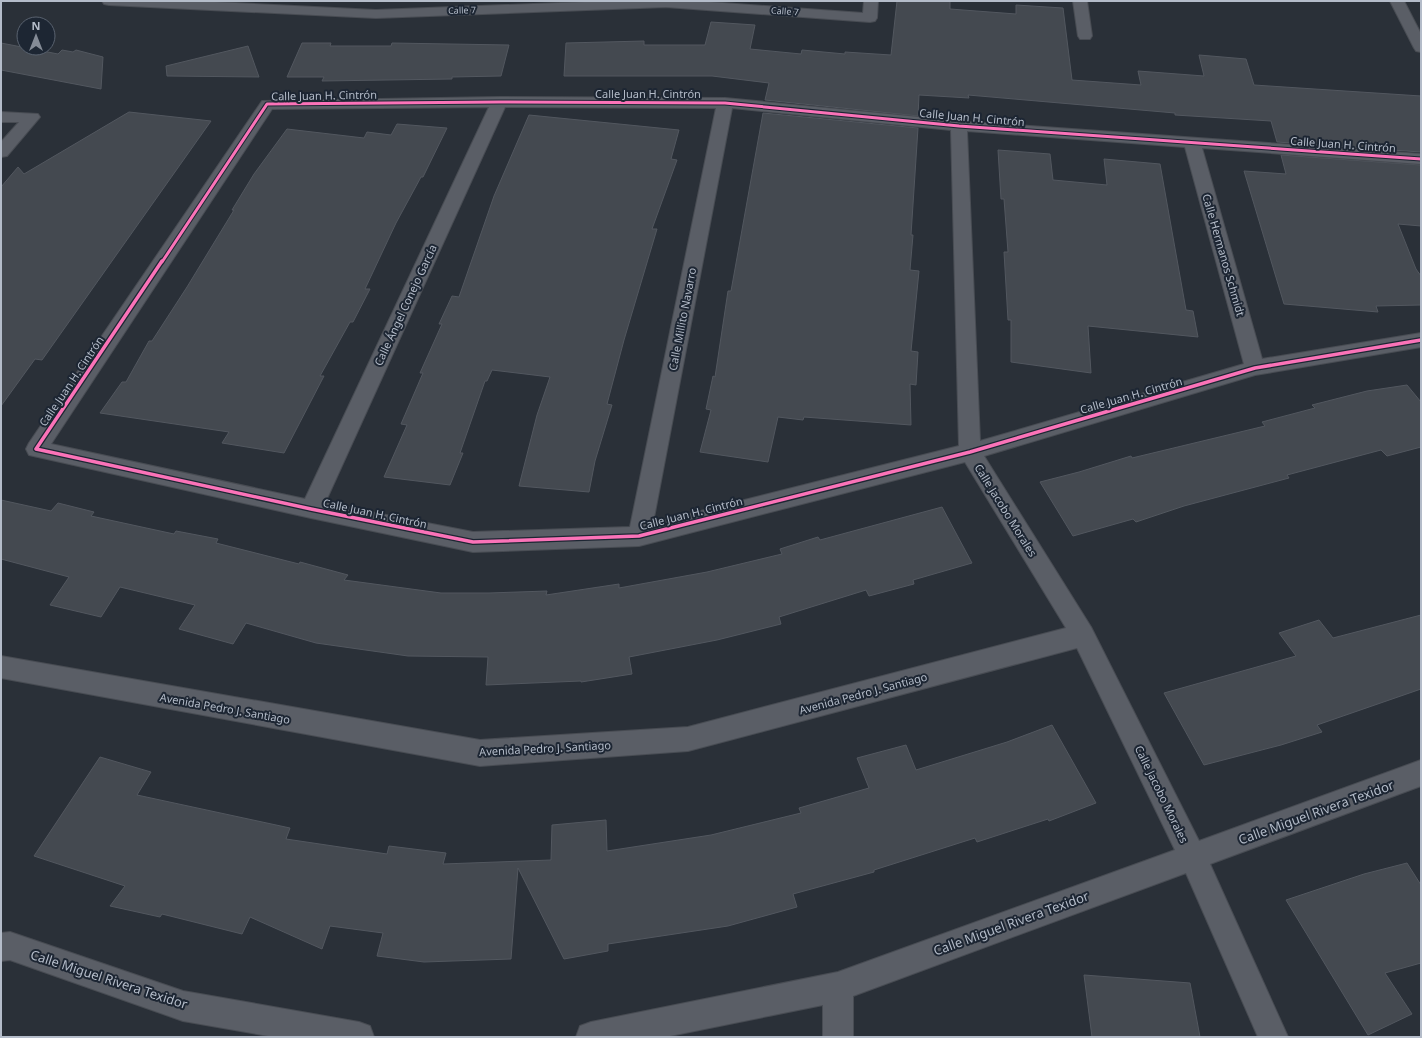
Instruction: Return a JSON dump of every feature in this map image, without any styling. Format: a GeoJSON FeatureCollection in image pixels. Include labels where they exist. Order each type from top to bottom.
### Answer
{"type":"FeatureCollection","features":[{"type":"Feature","properties":{"kind":"street","name":"Calle 7"},"geometry":{"type":"LineString","coordinates":[[109,1],[259,5],[376,14],[666,2],[870,18],[871,1]]}},
{"type":"Feature","properties":{"kind":"street"},"geometry":{"type":"LineString","coordinates":[[1080,1],[1086,36]]}},
{"type":"Feature","properties":{"kind":"street"},"geometry":{"type":"LineString","coordinates":[[1397,1],[1421,48]]}},
{"type":"Feature","properties":{"kind":"street","name":"Calle Juan H. Cintrón"},"geometry":{"type":"LineString","coordinates":[[1421,159],[959,126],[725,103],[498,102],[267,104],[36,449],[311,509],[473,542],[639,536],[970,452],[1255,368],[1421,340]]}},
{"type":"Feature","properties":{"kind":"street","name":"Calle Ángel Conejo García"},"geometry":{"type":"LineString","coordinates":[[311,509],[498,102]]}},
{"type":"Feature","properties":{"kind":"street","name":"Calle Millito Navarro"},"geometry":{"type":"LineString","coordinates":[[639,536],[725,103]]}},
{"type":"Feature","properties":{"kind":"street"},"geometry":{"type":"LineString","coordinates":[[1,117],[32,117],[1,152]]}},
{"type":"Feature","properties":{"kind":"street","name":"Calle Jacobo Morales"},"geometry":{"type":"LineString","coordinates":[[959,126],[970,452],[1083,635],[1193,857],[1273,1037]]}},
{"type":"Feature","properties":{"kind":"street","name":"Calle Hermanos Schmidt"},"geometry":{"type":"LineString","coordinates":[[1192,142],[1255,368]]}},
{"type":"Feature","properties":{"kind":"street","name":"Avenida Pedro J. Santiago"},"geometry":{"type":"LineString","coordinates":[[1,667],[480,753],[688,739],[1083,635]]}},
{"type":"Feature","properties":{"kind":"street","name":"Calle Miguel Rivera Texidor"},"geometry":{"type":"LineString","coordinates":[[592,1037],[838,986],[1421,773]]}},
{"type":"Feature","properties":{"kind":"street","name":"Calle Miguel Rivera Texidor"},"geometry":{"type":"LineString","coordinates":[[1,947],[10,946],[183,1006],[360,1037]]}},
{"type":"Feature","properties":{"kind":"street"},"geometry":{"type":"LineString","coordinates":[[838,986],[838,1037]]}},
{"type":"Feature","properties":{"kind":"building"},"geometry":{"type":"Polygon","coordinates":[[[897,1],[950,1],[950,9],[1016,14],[1016,5],[1063,8],[1072,80],[1141,85],[1138,71],[1204,76],[1199,55],[1246,59],[1254,85],[1421,96],[1421,152],[1277,142],[1271,121],[1175,115],[1175,113],[968,95],[969,98],[919,95],[918,116],[765,100],[769,83],[712,76],[564,76],[566,43],[644,41],[644,45],[705,45],[711,22],[755,25],[750,49],[801,54],[802,50],[845,54],[845,52],[891,55],[897,1]]]}},
{"type":"Feature","properties":{"kind":"building"},"geometry":{"type":"Polygon","coordinates":[[[1,43],[16,46],[16,56],[56,56],[56,54],[58,54],[62,50],[73,52],[76,50],[103,57],[101,89],[1,70],[1,43]]]}},
{"type":"Feature","properties":{"kind":"building"},"geometry":{"type":"Polygon","coordinates":[[[302,43],[331,43],[330,46],[391,46],[392,43],[509,45],[501,76],[452,77],[452,79],[322,81],[324,77],[287,77],[302,43]]]}},
{"type":"Feature","properties":{"kind":"building"},"geometry":{"type":"Polygon","coordinates":[[[248,46],[259,77],[167,76],[166,66],[248,46]]]}},
{"type":"Feature","properties":{"kind":"building"},"geometry":{"type":"Polygon","coordinates":[[[129,112],[211,121],[42,360],[35,359],[1,406],[1,187],[18,167],[24,174],[129,112]]]}},
{"type":"Feature","properties":{"kind":"building"},"geometry":{"type":"Polygon","coordinates":[[[763,113],[918,128],[910,270],[919,271],[911,351],[918,352],[916,385],[910,384],[911,425],[804,417],[803,420],[778,417],[768,462],[700,452],[711,410],[706,409],[713,376],[715,377],[728,291],[731,291],[763,113]]]}},
{"type":"Feature","properties":{"kind":"building"},"geometry":{"type":"Polygon","coordinates":[[[529,115],[679,130],[671,159],[677,160],[652,229],[657,229],[624,340],[607,404],[612,405],[595,461],[589,492],[519,486],[537,415],[550,377],[492,370],[487,381],[485,381],[460,453],[463,453],[450,485],[384,477],[407,425],[401,424],[423,373],[420,373],[442,324],[439,324],[452,296],[459,297],[494,196],[529,115]]]}},
{"type":"Feature","properties":{"kind":"building"},"geometry":{"type":"Polygon","coordinates":[[[397,124],[447,128],[423,177],[421,177],[396,223],[365,289],[370,289],[353,322],[350,322],[320,376],[324,376],[284,453],[222,443],[229,432],[100,413],[122,382],[126,382],[149,341],[152,341],[187,287],[254,174],[287,129],[364,138],[367,132],[391,135],[397,124]]]}},
{"type":"Feature","properties":{"kind":"building"},"geometry":{"type":"Polygon","coordinates":[[[998,150],[1050,154],[1053,180],[1107,185],[1104,159],[1160,164],[1186,310],[1193,311],[1198,337],[1088,326],[1091,373],[1011,362],[1011,320],[1008,320],[1004,252],[1008,252],[1004,199],[1001,199],[998,150]]]}},
{"type":"Feature","properties":{"kind":"building"},"geometry":{"type":"Polygon","coordinates":[[[1281,155],[1421,165],[1421,226],[1398,224],[1416,269],[1421,276],[1421,305],[1376,306],[1378,312],[1284,304],[1244,171],[1286,174],[1281,155]]]}},
{"type":"Feature","properties":{"kind":"building"},"geometry":{"type":"Polygon","coordinates":[[[1407,385],[1421,402],[1421,447],[1387,456],[1381,450],[1287,475],[1289,478],[1184,506],[1136,522],[1133,519],[1073,536],[1040,482],[1131,456],[1132,458],[1265,426],[1262,422],[1315,408],[1312,405],[1367,391],[1407,385]]]}},
{"type":"Feature","properties":{"kind":"building"},"geometry":{"type":"Polygon","coordinates":[[[1,500],[51,511],[58,503],[94,512],[91,516],[174,534],[176,531],[218,539],[216,543],[299,564],[300,562],[348,575],[344,580],[441,593],[547,591],[546,595],[619,584],[619,588],[707,572],[782,554],[780,549],[818,537],[820,540],[942,507],[972,563],[913,580],[914,584],[869,596],[866,590],[779,617],[781,624],[717,640],[629,657],[632,674],[581,682],[486,685],[488,657],[408,656],[316,643],[246,623],[233,644],[179,629],[195,605],[120,587],[101,617],[50,605],[69,577],[1,559],[1,500]]]}},
{"type":"Feature","properties":{"kind":"building"},"geometry":{"type":"Polygon","coordinates":[[[1421,615],[1421,689],[1317,725],[1322,732],[1281,745],[1204,765],[1164,693],[1296,656],[1279,633],[1319,620],[1333,638],[1421,615]]]}},
{"type":"Feature","properties":{"kind":"building"},"geometry":{"type":"Polygon","coordinates":[[[1052,725],[1096,803],[1049,821],[1048,819],[977,842],[975,838],[874,870],[874,872],[793,894],[797,907],[728,926],[608,944],[608,951],[564,959],[518,868],[511,959],[424,962],[377,956],[383,933],[330,926],[322,949],[250,917],[242,934],[162,914],[160,917],[110,906],[125,886],[34,856],[100,757],[151,772],[137,795],[290,828],[286,839],[387,854],[389,846],[446,853],[443,864],[551,860],[552,825],[606,820],[607,851],[711,835],[801,813],[799,808],[869,788],[857,758],[906,745],[916,770],[1007,742],[1052,725]]]}},
{"type":"Feature","properties":{"kind":"building"},"geometry":{"type":"Polygon","coordinates":[[[1407,863],[1421,885],[1421,963],[1385,973],[1412,1014],[1368,1035],[1286,900],[1364,874],[1407,863]]]}},
{"type":"Feature","properties":{"kind":"building"},"geometry":{"type":"Polygon","coordinates":[[[1084,975],[1190,983],[1200,1037],[1092,1037],[1084,975]]]}},
{"type":"Feature","properties":{"kind":"cycle path"},"geometry":{"type":"LineString","coordinates":[[1421,159],[959,126],[725,103],[499,102],[267,104],[36,449],[311,509],[473,542],[639,536],[970,452],[1255,368],[1421,340]]}}]}
